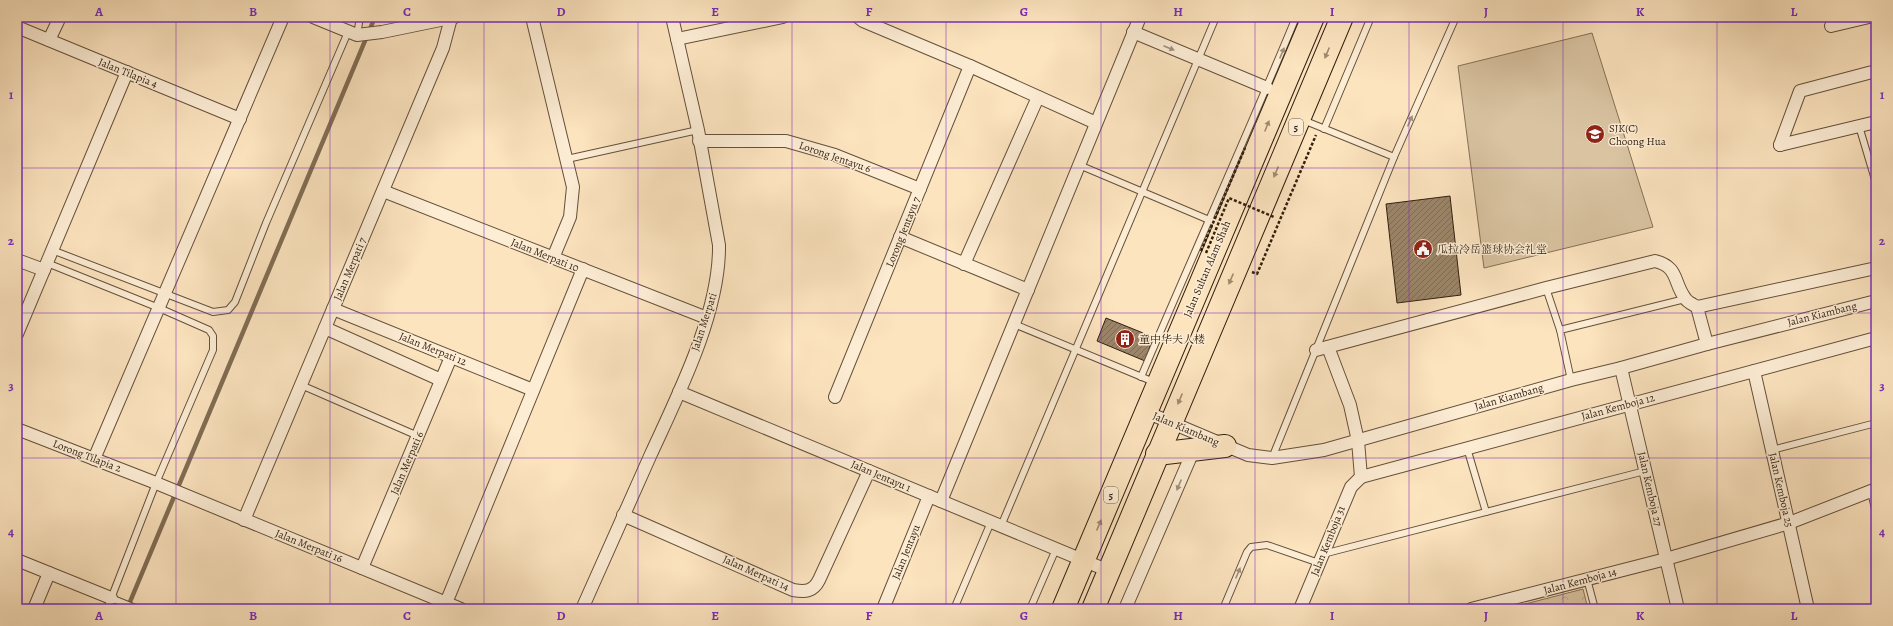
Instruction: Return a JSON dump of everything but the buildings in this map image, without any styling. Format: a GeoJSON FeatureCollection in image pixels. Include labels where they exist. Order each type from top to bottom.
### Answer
{"type":"FeatureCollection","features":[{"type":"Feature","properties":{"kind":"highway","name":"Jalan Sultan Alam Shah"},"geometry":{"type":"LineString","coordinates":[[1063,609],[1146,412],[1150,380],[1216,223],[1313,17]]}},
{"type":"Feature","properties":{"kind":"highway","name":"5"},"geometry":{"type":"LineString","coordinates":[[1093,609],[1170,422],[1342,17]]}},
{"type":"Feature","properties":{"kind":"highway"},"geometry":{"type":"LineString","coordinates":[[1157,454],[1225,446]]}},
{"type":"Feature","properties":{"kind":"street"},"geometry":{"type":"LineString","coordinates":[[49,40],[60,17]]}},
{"type":"Feature","properties":{"kind":"street"},"geometry":{"type":"LineString","coordinates":[[94,459],[283,17]]}},
{"type":"Feature","properties":{"kind":"street"},"geometry":{"type":"LineString","coordinates":[[313,17],[353,34],[382,32],[453,17]]}},
{"type":"Feature","properties":{"kind":"street","name":"Jalan Merpati 7"},"geometry":{"type":"LineString","coordinates":[[244,520],[443,48],[453,17]]}},
{"type":"Feature","properties":{"kind":"street"},"geometry":{"type":"LineString","coordinates":[[532,17],[573,187],[573,203],[570,217],[553,258]]}},
{"type":"Feature","properties":{"kind":"street","name":"Jalan Merpati"},"geometry":{"type":"LineString","coordinates":[[582,609],[679,392],[707,318],[719,263],[719,245],[699,135],[672,17]]}},
{"type":"Feature","properties":{"kind":"street"},"geometry":{"type":"LineString","coordinates":[[677,39],[782,17]]}},
{"type":"Feature","properties":{"kind":"street"},"geometry":{"type":"LineString","coordinates":[[858,17],[863,21],[970,66],[1096,123]]}},
{"type":"Feature","properties":{"kind":"street"},"geometry":{"type":"LineString","coordinates":[[941,501],[1140,17]]}},
{"type":"Feature","properties":{"kind":"street"},"geometry":{"type":"LineString","coordinates":[[1831,26],[1869,17]]}},
{"type":"Feature","properties":{"kind":"street","name":"Jalan Tilapia 4"},"geometry":{"type":"LineString","coordinates":[[17,27],[240,119]]}},
{"type":"Feature","properties":{"kind":"street"},"geometry":{"type":"LineString","coordinates":[[1134,32],[1267,88]]}},
{"type":"Feature","properties":{"kind":"street","name":"Lorong Jentayu 7"},"geometry":{"type":"LineString","coordinates":[[835,397],[970,66]]}},
{"type":"Feature","properties":{"kind":"street"},"geometry":{"type":"LineString","coordinates":[[17,334],[127,72]]}},
{"type":"Feature","properties":{"kind":"street"},"geometry":{"type":"LineString","coordinates":[[1876,72],[1800,91],[1780,145],[1876,122]]}},
{"type":"Feature","properties":{"kind":"street"},"geometry":{"type":"LineString","coordinates":[[964,264],[1038,97]]}},
{"type":"Feature","properties":{"kind":"street","name":"Lorong Jentayu 6"},"geometry":{"type":"LineString","coordinates":[[699,135],[786,141],[835,155],[920,189]]}},
{"type":"Feature","properties":{"kind":"street","name":"Jalan Merpati 10"},"geometry":{"type":"LineString","coordinates":[[383,191],[707,318]]}},
{"type":"Feature","properties":{"kind":"street"},"geometry":{"type":"LineString","coordinates":[[1216,223],[1249,237]]}},
{"type":"Feature","properties":{"kind":"street"},"geometry":{"type":"LineString","coordinates":[[900,237],[1028,290]]}},
{"type":"Feature","properties":{"kind":"street"},"geometry":{"type":"LineString","coordinates":[[17,260],[45,267]]}},
{"type":"Feature","properties":{"kind":"street"},"geometry":{"type":"LineString","coordinates":[[1361,477],[1358,441],[1350,405],[1322,348],[1546,288],[1655,261],[1665,263],[1672,270],[1685,299],[1697,308],[1707,344]]}},
{"type":"Feature","properties":{"kind":"street"},"geometry":{"type":"LineString","coordinates":[[1697,308],[1876,268]]}},
{"type":"Feature","properties":{"kind":"street"},"geometry":{"type":"LineString","coordinates":[[446,603],[583,269]]}},
{"type":"Feature","properties":{"kind":"street","name":"Jalan Kiambang"},"geometry":{"type":"LineString","coordinates":[[1146,412],[1248,455],[1272,458],[1324,450],[1571,380],[1876,300]]}},
{"type":"Feature","properties":{"kind":"street","name":"Jalan Merpati 12"},"geometry":{"type":"LineString","coordinates":[[333,309],[533,390]]}},
{"type":"Feature","properties":{"kind":"street"},"geometry":{"type":"LineString","coordinates":[[325,328],[441,380]]}},
{"type":"Feature","properties":{"kind":"street","name":"Jalan Kemboja 12"},"geometry":{"type":"LineString","coordinates":[[1361,477],[1876,338]]}},
{"type":"Feature","properties":{"kind":"street","name":"Jalan Merpati 6"},"geometry":{"type":"LineString","coordinates":[[362,568],[451,357]]}},
{"type":"Feature","properties":{"kind":"street","name":"Jalan Kemboja 27"},"geometry":{"type":"LineString","coordinates":[[1621,368],[1678,609]]}},
{"type":"Feature","properties":{"kind":"street","name":"Jalan Kemboja 25"},"geometry":{"type":"LineString","coordinates":[[1754,371],[1808,609]]}},
{"type":"Feature","properties":{"kind":"street","name":"Jalan Jentayu 1"},"geometry":{"type":"LineString","coordinates":[[679,392],[1108,571]]}},
{"type":"Feature","properties":{"kind":"street","name":"Lorong Tilapia 2"},"geometry":{"type":"LineString","coordinates":[[17,429],[156,484]]}},
{"type":"Feature","properties":{"kind":"street"},"geometry":{"type":"LineString","coordinates":[[1125,609],[1194,450]]}},
{"type":"Feature","properties":{"kind":"street","name":"Jalan Merpati 14"},"geometry":{"type":"LineString","coordinates":[[624,515],[793,590],[804,592],[816,586],[869,471]]}},
{"type":"Feature","properties":{"kind":"street","name":"Jalan Kemboja 31"},"geometry":{"type":"LineString","coordinates":[[1300,609],[1351,487],[1361,477]]}},
{"type":"Feature","properties":{"kind":"street","name":"Jalan Merpati 16"},"geometry":{"type":"LineString","coordinates":[[156,484],[461,609]]}},
{"type":"Feature","properties":{"kind":"street","name":"Jalan Kemboja 14"},"geometry":{"type":"LineString","coordinates":[[1471,609],[1490,607],[1587,579],[1666,559],[1789,523],[1873,490]]}},
{"type":"Feature","properties":{"kind":"street","name":"Jalan Jentayu"},"geometry":{"type":"LineString","coordinates":[[883,609],[929,496]]}},
{"type":"Feature","properties":{"kind":"street"},"geometry":{"type":"LineString","coordinates":[[17,560],[49,573],[109,604]]}},
{"type":"Feature","properties":{"kind":"street"},"geometry":{"type":"LineString","coordinates":[[34,609],[49,573]]}},
{"type":"Feature","properties":{"kind":"lane"},"geometry":{"type":"LineString","coordinates":[[52,250],[213,312],[228,310],[235,302],[266,223],[360,17]]}},
{"type":"Feature","properties":{"kind":"lane"},"geometry":{"type":"LineString","coordinates":[[954,609],[996,524],[1076,349],[1216,17]]}},
{"type":"Feature","properties":{"kind":"lane"},"geometry":{"type":"LineString","coordinates":[[1079,166],[1216,223],[1267,88],[1296,17]]}},
{"type":"Feature","properties":{"kind":"lane"},"geometry":{"type":"LineString","coordinates":[[1322,128],[1371,17]]}},
{"type":"Feature","properties":{"kind":"lane"},"geometry":{"type":"LineString","coordinates":[[1272,458],[1322,348],[1394,157],[1456,17]]}},
{"type":"Feature","properties":{"kind":"lane"},"geometry":{"type":"LineString","coordinates":[[1299,118],[1394,157]]}},
{"type":"Feature","properties":{"kind":"lane"},"geometry":{"type":"LineString","coordinates":[[1859,126],[1876,183]]}},
{"type":"Feature","properties":{"kind":"lane"},"geometry":{"type":"LineString","coordinates":[[567,159],[699,135]]}},
{"type":"Feature","properties":{"kind":"lane"},"geometry":{"type":"LineString","coordinates":[[45,267],[159,308],[209,330],[214,336],[213,350],[156,484],[109,604],[138,609]]}},
{"type":"Feature","properties":{"kind":"lane"},"geometry":{"type":"LineString","coordinates":[[1546,288],[1560,330],[1571,380]]}},
{"type":"Feature","properties":{"kind":"lane"},"geometry":{"type":"LineString","coordinates":[[1560,330],[1685,299]]}},
{"type":"Feature","properties":{"kind":"lane"},"geometry":{"type":"LineString","coordinates":[[1014,324],[1150,380]]}},
{"type":"Feature","properties":{"kind":"lane"},"geometry":{"type":"LineString","coordinates":[[301,385],[418,436]]}},
{"type":"Feature","properties":{"kind":"lane"},"geometry":{"type":"LineString","coordinates":[[1772,450],[1876,423]]}},
{"type":"Feature","properties":{"kind":"lane"},"geometry":{"type":"LineString","coordinates":[[1468,448],[1486,512]]}},
{"type":"Feature","properties":{"kind":"lane"},"geometry":{"type":"LineString","coordinates":[[1223,609],[1247,552],[1251,547],[1267,545],[1321,558],[1486,512],[1645,471]]}},
{"type":"Feature","properties":{"kind":"lane"},"geometry":{"type":"LineString","coordinates":[[1873,490],[1876,514]]}},
{"type":"Feature","properties":{"kind":"lane"},"geometry":{"type":"LineString","coordinates":[[1030,609],[1056,549]]}},
{"type":"Feature","properties":{"kind":"lane"},"geometry":{"type":"LineString","coordinates":[[1587,579],[1595,609]]}},
{"type":"Feature","properties":{"kind":"path"},"geometry":{"type":"LineString","coordinates":[[1258,274],[1301,171],[1322,128]]}},
{"type":"Feature","properties":{"kind":"path"},"geometry":{"type":"LineString","coordinates":[[1201,251],[1245,148]]}},
{"type":"Feature","properties":{"kind":"path"},"geometry":{"type":"LineString","coordinates":[[1206,253],[1229,198],[1274,217]]}},
{"type":"Feature","properties":{"kind":"green space"},"geometry":{"type":"Polygon","coordinates":[[[1592,33],[1653,227],[1484,268],[1458,66],[1592,33]]]}},
{"type":"Feature","properties":{"kind":"green space"},"geometry":{"type":"Polygon","coordinates":[[[1583,589],[1588,609],[1506,609],[1583,589]]]}},
{"type":"Feature","properties":{"kind":"waterway"},"geometry":{"type":"LineString","coordinates":[[127,609],[375,17]]}},
{"type":"Feature","properties":{"kind":"place","name":"SJK(C) Choong Hua"},"geometry":{"type":"Point","coordinates":[1595,134]}},
{"type":"Feature","properties":{"kind":"place","name":"瓜拉冷岳篮球协会礼堂"},"geometry":{"type":"Point","coordinates":[1423,249]}},
{"type":"Feature","properties":{"kind":"place","name":"童中华夫人楼"},"geometry":{"type":"Point","coordinates":[1125,339]}}]}
